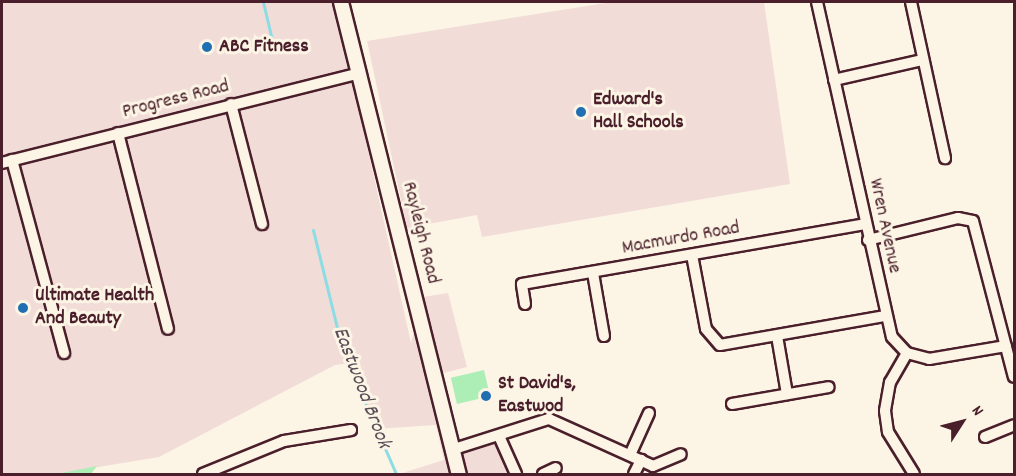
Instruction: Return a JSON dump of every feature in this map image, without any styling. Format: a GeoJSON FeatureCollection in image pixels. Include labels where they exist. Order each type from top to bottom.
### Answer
{"type":"FeatureCollection","features":[{"type":"Feature","properties":{"kind":"main road","name":"Rayleigh Road"},"geometry":{"type":"LineString","coordinates":[[342,2],[451,450],[459,474]]}},
{"type":"Feature","properties":{"kind":"street","name":"Wren Avenue"},"geometry":{"type":"LineString","coordinates":[[817,2],[885,316],[892,337],[907,353]]}},
{"type":"Feature","properties":{"kind":"street"},"geometry":{"type":"LineString","coordinates":[[911,2],[945,158]]}},
{"type":"Feature","properties":{"kind":"street"},"geometry":{"type":"LineString","coordinates":[[834,80],[923,60]]}},
{"type":"Feature","properties":{"kind":"street","name":"Progress Road"},"geometry":{"type":"LineString","coordinates":[[7,162],[360,73]]}},
{"type":"Feature","properties":{"kind":"street"},"geometry":{"type":"LineString","coordinates":[[231,104],[262,224]]}},
{"type":"Feature","properties":{"kind":"street"},"geometry":{"type":"LineString","coordinates":[[118,133],[168,329]]}},
{"type":"Feature","properties":{"kind":"street"},"geometry":{"type":"LineString","coordinates":[[7,162],[64,353]]}},
{"type":"Feature","properties":{"kind":"street"},"geometry":{"type":"LineString","coordinates":[[868,240],[958,218],[973,221],[1014,377]]}},
{"type":"Feature","properties":{"kind":"street","name":"Macmurdo Road"},"geometry":{"type":"LineString","coordinates":[[525,304],[522,284],[865,224]]}},
{"type":"Feature","properties":{"kind":"street"},"geometry":{"type":"LineString","coordinates":[[692,255],[706,329],[714,342],[777,336],[885,316]]}},
{"type":"Feature","properties":{"kind":"street"},"geometry":{"type":"LineString","coordinates":[[593,273],[604,336]]}},
{"type":"Feature","properties":{"kind":"street"},"geometry":{"type":"LineString","coordinates":[[777,336],[787,394]]}},
{"type":"Feature","properties":{"kind":"street"},"geometry":{"type":"LineString","coordinates":[[914,474],[885,422],[887,392],[907,353],[938,359],[1006,346]]}},
{"type":"Feature","properties":{"kind":"street"},"geometry":{"type":"LineString","coordinates":[[732,404],[829,387]]}},
{"type":"Feature","properties":{"kind":"street"},"geometry":{"type":"LineString","coordinates":[[630,455],[649,413]]}},
{"type":"Feature","properties":{"kind":"street"},"geometry":{"type":"LineString","coordinates":[[451,450],[549,419],[656,466],[681,454]]}},
{"type":"Feature","properties":{"kind":"street"},"geometry":{"type":"LineString","coordinates":[[985,437],[1014,425]]}},
{"type":"Feature","properties":{"kind":"street"},"geometry":{"type":"LineString","coordinates":[[203,474],[284,441],[351,430]]}},
{"type":"Feature","properties":{"kind":"street"},"geometry":{"type":"LineString","coordinates":[[499,436],[516,474]]}},
{"type":"Feature","properties":{"kind":"street"},"geometry":{"type":"LineString","coordinates":[[634,474],[641,460]]}},
{"type":"Feature","properties":{"kind":"street"},"geometry":{"type":"LineString","coordinates":[[543,474],[556,468]]}},
{"type":"Feature","properties":{"kind":"shaded area"},"geometry":{"type":"Polygon","coordinates":[[[2,2],[335,2],[411,343],[423,297],[448,293],[467,367],[440,374],[458,447],[492,437],[509,474],[399,474],[444,460],[436,425],[375,429],[352,363],[335,365],[159,457],[56,474],[2,474],[2,2]]]}},
{"type":"Feature","properties":{"kind":"shaded area","name":"Edward's Hall Schools"},"geometry":{"type":"Polygon","coordinates":[[[612,2],[764,2],[790,184],[482,237],[477,215],[407,228],[367,41],[612,2]]]}},
{"type":"Feature","properties":{"kind":"green space"},"geometry":{"type":"Polygon","coordinates":[[[484,370],[490,396],[457,404],[451,378],[484,370]]]}},
{"type":"Feature","properties":{"kind":"green space"},"geometry":{"type":"Polygon","coordinates":[[[97,466],[91,474],[56,474],[97,466]]]}},
{"type":"Feature","properties":{"kind":"waterway","name":"Eastwood Brook"},"geometry":{"type":"LineString","coordinates":[[263,2],[274,48]]}},
{"type":"Feature","properties":{"kind":"waterway","name":"Eastwood Brook"},"geometry":{"type":"LineString","coordinates":[[313,230],[343,352],[396,474]]}},
{"type":"Feature","properties":{"kind":"place","name":"ABC Fitness"},"geometry":{"type":"Point","coordinates":[207,47]}},
{"type":"Feature","properties":{"kind":"place","name":"Edward's Hall Schools"},"geometry":{"type":"Point","coordinates":[581,112]}},
{"type":"Feature","properties":{"kind":"place","name":"Ultimate Health And Beauty"},"geometry":{"type":"Point","coordinates":[23,308]}},
{"type":"Feature","properties":{"kind":"place","name":"St David's, Eastwod"},"geometry":{"type":"Point","coordinates":[486,396]}}]}
